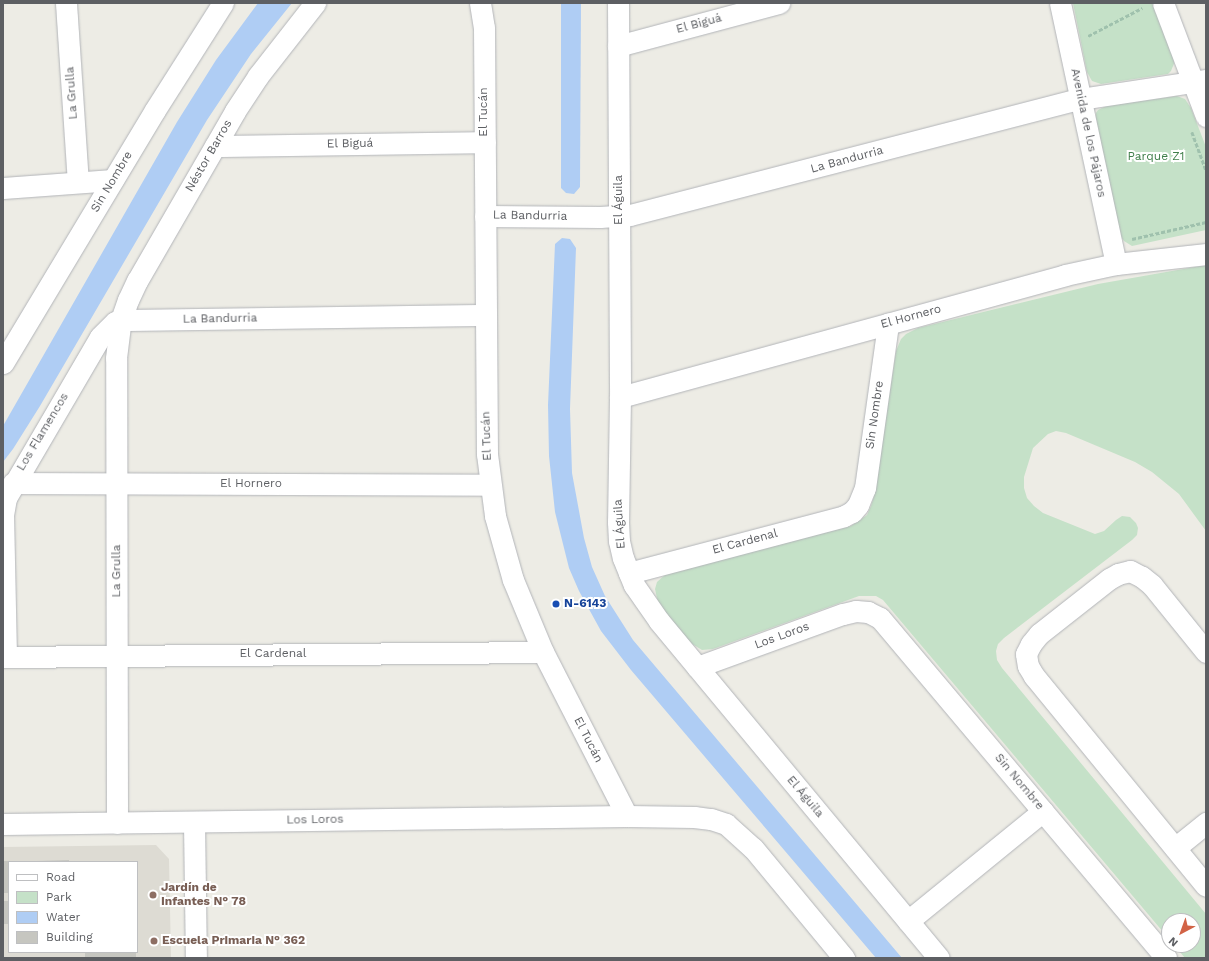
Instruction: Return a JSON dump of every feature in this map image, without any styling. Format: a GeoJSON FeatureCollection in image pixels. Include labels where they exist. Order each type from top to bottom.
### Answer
{"type":"FeatureCollection","features":[{"type":"Feature","properties":{"kind":"street","name":"La Grulla"},"geometry":{"type":"LineString","coordinates":[[66,3],[78,182]]}},
{"type":"Feature","properties":{"kind":"street","name":"Sin Nombre"},"geometry":{"type":"LineString","coordinates":[[3,362],[184,62],[223,3]]}},
{"type":"Feature","properties":{"kind":"street","name":"Néstor Barros"},"geometry":{"type":"LineString","coordinates":[[121,320],[137,281],[215,146],[258,76],[315,3]]}},
{"type":"Feature","properties":{"kind":"street","name":"El Tucán"},"geometry":{"type":"LineString","coordinates":[[480,3],[484,27],[487,454],[495,516],[503,549],[513,580],[543,652],[627,816]]}},
{"type":"Feature","properties":{"kind":"street","name":"El Tucán"},"geometry":{"type":"LineString","coordinates":[[484,27],[489,3]]}},
{"type":"Feature","properties":{"kind":"street","name":"El Águila"},"geometry":{"type":"LineString","coordinates":[[618,3],[620,397],[619,541],[629,573],[645,603],[939,958]]}},
{"type":"Feature","properties":{"kind":"street","name":"El Biguá"},"geometry":{"type":"LineString","coordinates":[[618,46],[779,3]]}},
{"type":"Feature","properties":{"kind":"street","name":"Avenida de los Pájaros"},"geometry":{"type":"LineString","coordinates":[[1060,3],[1116,264]]}},
{"type":"Feature","properties":{"kind":"street"},"geometry":{"type":"LineString","coordinates":[[1156,4],[1200,80],[1198,121]]}},
{"type":"Feature","properties":{"kind":"street","name":"La Bandurria"},"geometry":{"type":"LineString","coordinates":[[485,216],[619,216],[643,213],[1080,99],[1200,80]]}},
{"type":"Feature","properties":{"kind":"street","name":"El Biguá"},"geometry":{"type":"LineString","coordinates":[[215,146],[485,142]]}},
{"type":"Feature","properties":{"kind":"street"},"geometry":{"type":"LineString","coordinates":[[3,188],[113,180]]}},
{"type":"Feature","properties":{"kind":"street","name":"El Hornero"},"geometry":{"type":"LineString","coordinates":[[620,397],[1059,277],[1116,264],[1206,254]]}},
{"type":"Feature","properties":{"kind":"street","name":"La Bandurria"},"geometry":{"type":"LineString","coordinates":[[121,320],[486,316]]}},
{"type":"Feature","properties":{"kind":"street","name":"La Grulla"},"geometry":{"type":"LineString","coordinates":[[117,823],[116,358],[121,320]]}},
{"type":"Feature","properties":{"kind":"street","name":"Los Flamencos"},"geometry":{"type":"LineString","coordinates":[[5,657],[3,515],[6,498],[13,483],[100,337],[109,327],[121,320]]}},
{"type":"Feature","properties":{"kind":"street","name":"Sin Nombre"},"geometry":{"type":"LineString","coordinates":[[858,506],[865,488],[888,324]]}},
{"type":"Feature","properties":{"kind":"street","name":"El Hornero"},"geometry":{"type":"LineString","coordinates":[[13,483],[490,485]]}},
{"type":"Feature","properties":{"kind":"street","name":"El Cardenal"},"geometry":{"type":"LineString","coordinates":[[629,573],[844,516],[852,512],[858,506]]}},
{"type":"Feature","properties":{"kind":"street"},"geometry":{"type":"LineString","coordinates":[[1206,652],[1152,585],[1142,577],[1130,572],[1118,574],[1109,579],[1039,634],[1031,644],[1026,654],[1028,666],[1034,676],[1206,886]]}},
{"type":"Feature","properties":{"kind":"street","name":"Los Loros"},"geometry":{"type":"LineString","coordinates":[[697,667],[843,614],[856,611],[868,612]]}},
{"type":"Feature","properties":{"kind":"street","name":"Sin Nombre"},"geometry":{"type":"LineString","coordinates":[[868,612],[880,618],[891,629],[1166,958]]}},
{"type":"Feature","properties":{"kind":"street","name":"El Cardenal"},"geometry":{"type":"LineString","coordinates":[[5,657],[543,652]]}},
{"type":"Feature","properties":{"kind":"street"},"geometry":{"type":"LineString","coordinates":[[908,921],[1043,811]]}},
{"type":"Feature","properties":{"kind":"street"},"geometry":{"type":"LineString","coordinates":[[627,816],[694,817],[711,819],[726,824],[753,848],[844,958]]}},
{"type":"Feature","properties":{"kind":"street","name":"Los Loros"},"geometry":{"type":"LineString","coordinates":[[3,824],[627,816]]}},
{"type":"Feature","properties":{"kind":"street"},"geometry":{"type":"LineString","coordinates":[[194,822],[196,958]]}},
{"type":"Feature","properties":{"kind":"street"},"geometry":{"type":"LineString","coordinates":[[1175,848],[1206,823]]}},
{"type":"Feature","properties":{"kind":"path"},"geometry":{"type":"LineString","coordinates":[[1088,36],[1156,4]]}},
{"type":"Feature","properties":{"kind":"path"},"geometry":{"type":"LineString","coordinates":[[1086,30],[1089,44]]}},
{"type":"Feature","properties":{"kind":"path"},"geometry":{"type":"LineString","coordinates":[[1198,121],[1206,170]]}},
{"type":"Feature","properties":{"kind":"path"},"geometry":{"type":"LineString","coordinates":[[1130,231],[1132,239],[1206,222]]}},
{"type":"Feature","properties":{"kind":"shaded area","name":"Jardín de Infantes N° 78"},"geometry":{"type":"Polygon","coordinates":[[[156,845],[169,859],[171,958],[3,958],[3,847],[156,845]]]}},
{"type":"Feature","properties":{"kind":"green space"},"geometry":{"type":"Polygon","coordinates":[[[1073,3],[1154,3],[1175,61],[1171,71],[1168,74],[1101,84],[1092,81],[1087,72],[1073,3]]]}},
{"type":"Feature","properties":{"kind":"green space","name":"Parque Z1"},"geometry":{"type":"Polygon","coordinates":[[[1177,96],[1185,99],[1191,108],[1206,147],[1206,230],[1132,246],[1121,237],[1096,113],[1098,110],[1106,106],[1177,96]]]}},
{"type":"Feature","properties":{"kind":"green space"},"geometry":{"type":"Polygon","coordinates":[[[1206,265],[1206,531],[1179,494],[1152,472],[1135,462],[1066,433],[1056,431],[1048,434],[1033,448],[1024,477],[1024,488],[1027,498],[1034,506],[1043,513],[1095,534],[1104,531],[1122,516],[1130,517],[1136,523],[1138,528],[1137,535],[1004,638],[998,644],[996,651],[997,660],[1002,668],[1206,914],[1206,958],[1185,958],[1181,953],[1201,953],[1201,913],[1161,913],[1161,930],[883,600],[876,596],[859,596],[713,649],[702,650],[689,642],[658,603],[655,589],[657,582],[666,574],[851,526],[867,515],[874,496],[896,351],[901,339],[906,334],[918,328],[1098,284],[1206,265]]]}},
{"type":"Feature","properties":{"kind":"water"},"geometry":{"type":"Polygon","coordinates":[[[258,3],[292,3],[251,54],[207,120],[40,406],[3,462],[3,426],[177,122],[216,60],[258,3]]]}},
{"type":"Feature","properties":{"kind":"water"},"geometry":{"type":"Polygon","coordinates":[[[561,3],[581,3],[580,187],[574,194],[566,193],[561,188],[561,3]]]}},
{"type":"Feature","properties":{"kind":"water"},"geometry":{"type":"Polygon","coordinates":[[[562,238],[570,239],[576,248],[570,409],[572,473],[584,538],[592,567],[605,596],[633,640],[902,958],[876,958],[631,670],[601,631],[579,591],[569,568],[555,512],[549,456],[548,405],[555,244],[562,238]]]}},
{"type":"Feature","properties":{"kind":"building"},"geometry":{"type":"Polygon","coordinates":[[[69,860],[69,861],[37,861],[69,860]]]}},
{"type":"Feature","properties":{"kind":"building"},"geometry":{"type":"Polygon","coordinates":[[[3,861],[8,861],[8,893],[3,893],[3,861]]]}},
{"type":"Feature","properties":{"kind":"building"},"geometry":{"type":"Polygon","coordinates":[[[3,901],[8,901],[8,924],[3,924],[3,901]]]}},
{"type":"Feature","properties":{"kind":"building"},"geometry":{"type":"Polygon","coordinates":[[[85,953],[136,953],[136,958],[85,958],[85,953]]]}},
{"type":"Feature","properties":{"kind":"place","name":"N-6143"},"geometry":{"type":"Point","coordinates":[556,604]}},
{"type":"Feature","properties":{"kind":"place","name":"Jardín de Infantes N° 78"},"geometry":{"type":"Point","coordinates":[153,895]}},
{"type":"Feature","properties":{"kind":"place","name":"Escuela Primaria N° 362"},"geometry":{"type":"Point","coordinates":[154,941]}}]}
